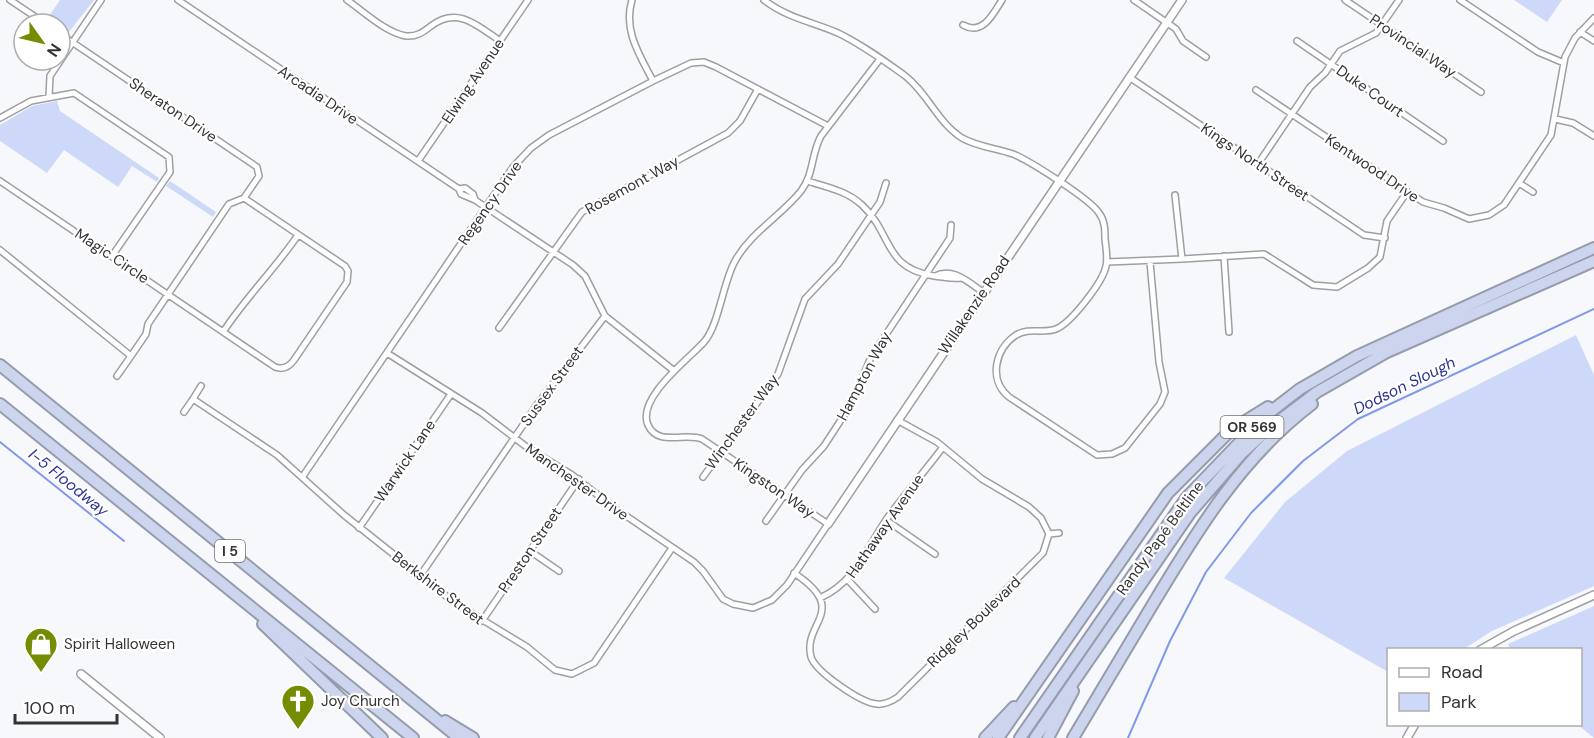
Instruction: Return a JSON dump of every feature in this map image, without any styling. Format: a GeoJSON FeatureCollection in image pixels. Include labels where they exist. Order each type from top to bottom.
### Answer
{"type":"FeatureCollection","features":[{"type":"Feature","properties":{"kind":"highway","name":"Randy Papé Beltline"},"geometry":{"type":"LineString","coordinates":[[1020,738],[1187,497],[1239,439],[1284,402],[1357,356],[1594,248]]}},
{"type":"Feature","properties":{"kind":"highway","name":"Randy Papé Beltline"},"geometry":{"type":"LineString","coordinates":[[1035,738],[1190,513],[1242,453],[1291,410],[1317,392],[1387,352],[1594,261]]}},
{"type":"Feature","properties":{"kind":"highway"},"geometry":{"type":"LineString","coordinates":[[1073,738],[1183,554],[1224,491],[1247,463],[1295,416],[1321,397],[1449,324]]}},
{"type":"Feature","properties":{"kind":"highway","name":"I 5"},"geometry":{"type":"LineString","coordinates":[[0,365],[459,738]]}},
{"type":"Feature","properties":{"kind":"highway"},"geometry":{"type":"LineString","coordinates":[[998,738],[1168,493],[1231,429],[1263,409],[1284,402]]}},
{"type":"Feature","properties":{"kind":"highway","name":"I 5"},"geometry":{"type":"LineString","coordinates":[[0,405],[413,738]]}},
{"type":"Feature","properties":{"kind":"highway"},"geometry":{"type":"LineString","coordinates":[[241,599],[276,639],[382,738]]}},
{"type":"Feature","properties":{"kind":"highway"},"geometry":{"type":"LineString","coordinates":[[1048,738],[1068,704],[1079,675]]}},
{"type":"Feature","properties":{"kind":"highway"},"geometry":{"type":"LineString","coordinates":[[985,738],[1031,690]]}},
{"type":"Feature","properties":{"kind":"highway"},"geometry":{"type":"LineString","coordinates":[[432,714],[472,738]]}},
{"type":"Feature","properties":{"kind":"street"},"geometry":{"type":"LineString","coordinates":[[10,0],[28,12]]}},
{"type":"Feature","properties":{"kind":"street"},"geometry":{"type":"LineString","coordinates":[[72,42],[101,0]]}},
{"type":"Feature","properties":{"kind":"street","name":"Arcadia Drive"},"geometry":{"type":"LineString","coordinates":[[178,0],[459,189],[461,194],[486,207],[582,272],[605,316],[673,370]]}},
{"type":"Feature","properties":{"kind":"street","name":"Elwing Avenue"},"geometry":{"type":"LineString","coordinates":[[418,161],[528,0]]}},
{"type":"Feature","properties":{"kind":"street"},"geometry":{"type":"LineString","coordinates":[[633,0],[629,17],[631,34],[653,81]]}},
{"type":"Feature","properties":{"kind":"street"},"geometry":{"type":"LineString","coordinates":[[764,0],[788,15],[845,37],[880,59],[915,84],[944,122],[959,136],[978,145],[1019,157],[1058,181],[1099,213],[1104,226],[1107,262],[1105,271],[1071,320],[1053,330],[1030,330],[1017,335],[999,357],[995,372],[1000,387],[1008,397],[1090,452],[1103,455],[1117,453],[1125,448],[1160,404],[1166,392],[1159,362],[1150,262]]}},
{"type":"Feature","properties":{"kind":"street"},"geometry":{"type":"LineString","coordinates":[[963,24],[969,28],[983,25],[1002,0]]}},
{"type":"Feature","properties":{"kind":"street"},"geometry":{"type":"LineString","coordinates":[[1134,0],[1167,22],[1178,31],[1185,43],[1206,57]]}},
{"type":"Feature","properties":{"kind":"street","name":"Willakenzie Road"},"geometry":{"type":"LineString","coordinates":[[762,605],[780,592],[795,573],[1182,0]]}},
{"type":"Feature","properties":{"kind":"street","name":"Provincial Way"},"geometry":{"type":"LineString","coordinates":[[1345,0],[1481,92]]}},
{"type":"Feature","properties":{"kind":"street"},"geometry":{"type":"LineString","coordinates":[[1258,164],[1310,87],[1343,49],[1373,36],[1399,0]]}},
{"type":"Feature","properties":{"kind":"street"},"geometry":{"type":"LineString","coordinates":[[1460,0],[1538,52],[1564,63]]}},
{"type":"Feature","properties":{"kind":"street"},"geometry":{"type":"LineString","coordinates":[[351,1],[401,34],[420,34],[441,20],[456,16],[469,19],[500,40]]}},
{"type":"Feature","properties":{"kind":"street","name":"Kentwood Drive"},"geometry":{"type":"LineString","coordinates":[[1256,90],[1426,204],[1475,219],[1498,211],[1551,135],[1564,63],[1571,45],[1594,18]]}},
{"type":"Feature","properties":{"kind":"street"},"geometry":{"type":"LineString","coordinates":[[1580,32],[1594,41]]}},
{"type":"Feature","properties":{"kind":"street","name":"Duke Court"},"geometry":{"type":"LineString","coordinates":[[1297,41],[1443,141]]}},
{"type":"Feature","properties":{"kind":"street","name":"Sheraton Drive"},"geometry":{"type":"LineString","coordinates":[[72,42],[257,167],[258,176],[244,198]]}},
{"type":"Feature","properties":{"kind":"street"},"geometry":{"type":"LineString","coordinates":[[640,426],[648,423],[650,406],[673,370],[707,338],[729,273],[744,247],[796,196],[807,181],[816,145],[842,106],[865,81],[880,59]]}},
{"type":"Feature","properties":{"kind":"street","name":"Regency Drive"},"geometry":{"type":"LineString","coordinates":[[303,476],[513,167],[537,143],[686,64],[700,62],[828,126]]}},
{"type":"Feature","properties":{"kind":"street"},"geometry":{"type":"LineString","coordinates":[[49,97],[50,76],[53,72]]}},
{"type":"Feature","properties":{"kind":"street","name":"Kings North Street"},"geometry":{"type":"LineString","coordinates":[[1129,77],[1364,235],[1385,238]]}},
{"type":"Feature","properties":{"kind":"street","name":"Rosemont Way"},"geometry":{"type":"LineString","coordinates":[[499,328],[553,251],[587,208],[728,133],[743,117],[758,89]]}},
{"type":"Feature","properties":{"kind":"street"},"geometry":{"type":"LineString","coordinates":[[0,118],[28,101],[73,93],[165,153],[171,162],[170,172],[112,256]]}},
{"type":"Feature","properties":{"kind":"street"},"geometry":{"type":"LineString","coordinates":[[1555,119],[1573,123],[1594,136]]}},
{"type":"Feature","properties":{"kind":"street","name":"Magic Circle"},"geometry":{"type":"LineString","coordinates":[[0,181],[275,367],[283,368],[294,360],[347,282],[349,275],[345,266],[298,235]]}},
{"type":"Feature","properties":{"kind":"street"},"geometry":{"type":"LineString","coordinates":[[807,181],[846,193],[871,215],[897,260],[926,275],[934,276],[942,272],[954,273],[983,292]]}},
{"type":"Feature","properties":{"kind":"street","name":"Winchester Way"},"geometry":{"type":"LineString","coordinates":[[703,477],[778,374],[807,294],[836,267],[882,198],[886,183]]}},
{"type":"Feature","properties":{"kind":"street"},"geometry":{"type":"LineString","coordinates":[[1519,183],[1533,192]]}},
{"type":"Feature","properties":{"kind":"street"},"geometry":{"type":"LineString","coordinates":[[1107,262],[1150,262],[1264,254],[1310,283],[1328,288],[1344,284],[1374,264],[1383,252],[1387,221],[1407,192]]}},
{"type":"Feature","properties":{"kind":"street"},"geometry":{"type":"LineString","coordinates":[[1175,195],[1182,259]]}},
{"type":"Feature","properties":{"kind":"street"},"geometry":{"type":"LineString","coordinates":[[117,376],[168,295],[230,204],[244,198],[298,235],[272,273],[249,294],[223,332]]}},
{"type":"Feature","properties":{"kind":"street","name":"Hampton Way"},"geometry":{"type":"LineString","coordinates":[[766,521],[803,467],[824,446],[852,403],[871,357],[950,238],[951,225]]}},
{"type":"Feature","properties":{"kind":"street"},"geometry":{"type":"LineString","coordinates":[[0,250],[131,356]]}},
{"type":"Feature","properties":{"kind":"street"},"geometry":{"type":"LineString","coordinates":[[1224,256],[1229,332]]}},
{"type":"Feature","properties":{"kind":"street","name":"Sussex Street"},"geometry":{"type":"LineString","coordinates":[[420,576],[545,393],[605,316]]}},
{"type":"Feature","properties":{"kind":"street","name":"Manchester Drive"},"geometry":{"type":"LineString","coordinates":[[387,353],[487,416],[514,438],[579,480],[613,507],[703,570],[728,602],[746,608],[762,605]]}},
{"type":"Feature","properties":{"kind":"street"},"geometry":{"type":"LineString","coordinates":[[184,412],[201,386]]}},
{"type":"Feature","properties":{"kind":"street","name":"Warwick Lane"},"geometry":{"type":"LineString","coordinates":[[359,528],[451,394]]}},
{"type":"Feature","properties":{"kind":"street","name":"Berkshire Street"},"geometry":{"type":"LineString","coordinates":[[193,399],[266,447],[303,476],[359,528],[420,576],[482,621],[527,647],[559,672],[567,674],[581,671],[597,658],[672,548]]}},
{"type":"Feature","properties":{"kind":"street"},"geometry":{"type":"LineString","coordinates":[[897,420],[943,447],[981,479],[1034,512],[1043,521],[1049,534],[1059,533]]}},
{"type":"Feature","properties":{"kind":"street","name":"Kingston Way"},"geometry":{"type":"LineString","coordinates":[[648,423],[662,437],[696,437],[828,524]]}},
{"type":"Feature","properties":{"kind":"street","name":"Hathaway Avenue"},"geometry":{"type":"LineString","coordinates":[[820,598],[848,580],[886,520],[943,447]]}},
{"type":"Feature","properties":{"kind":"street","name":"Preston Street"},"geometry":{"type":"LineString","coordinates":[[482,621],[579,480]]}},
{"type":"Feature","properties":{"kind":"street"},"geometry":{"type":"LineString","coordinates":[[886,520],[935,554]]}},
{"type":"Feature","properties":{"kind":"street","name":"Ridgley Boulevard"},"geometry":{"type":"LineString","coordinates":[[820,598],[821,618],[810,646],[814,663],[823,673],[863,700],[876,704],[885,703],[898,697],[1037,560],[1048,545],[1049,534]]}},
{"type":"Feature","properties":{"kind":"street"},"geometry":{"type":"LineString","coordinates":[[530,551],[559,571]]}},
{"type":"Feature","properties":{"kind":"street"},"geometry":{"type":"LineString","coordinates":[[795,573],[812,586],[820,598]]}},
{"type":"Feature","properties":{"kind":"street"},"geometry":{"type":"LineString","coordinates":[[848,580],[874,609]]}},
{"type":"Feature","properties":{"kind":"street"},"geometry":{"type":"LineString","coordinates":[[1484,648],[1514,631],[1594,595]]}},
{"type":"Feature","properties":{"kind":"street"},"geometry":{"type":"LineString","coordinates":[[81,674],[160,738]]}},
{"type":"Feature","properties":{"kind":"green space"},"geometry":{"type":"Polygon","coordinates":[[[60,0],[94,0],[72,28],[72,12],[52,12],[60,0]]]}},
{"type":"Feature","properties":{"kind":"green space"},"geometry":{"type":"Polygon","coordinates":[[[1514,0],[1562,0],[1547,22],[1514,0]]]}},
{"type":"Feature","properties":{"kind":"green space"},"geometry":{"type":"Polygon","coordinates":[[[57,101],[60,111],[159,178],[157,182],[132,166],[118,187],[64,150],[47,173],[0,141],[0,125],[32,106],[57,101]]]}},
{"type":"Feature","properties":{"kind":"green space"},"geometry":{"type":"Polygon","coordinates":[[[170,181],[216,212],[213,217],[166,186],[170,181]]]}},
{"type":"Feature","properties":{"kind":"green space"},"geometry":{"type":"Polygon","coordinates":[[[1576,335],[1594,375],[1594,586],[1492,631],[1466,648],[1387,648],[1387,671],[1224,578],[1285,502],[1347,451],[1576,335]]]}},
{"type":"Feature","properties":{"kind":"green space"},"geometry":{"type":"Polygon","coordinates":[[[1594,606],[1594,738],[1579,726],[1582,726],[1582,648],[1510,648],[1508,644],[1594,606]]]}},
{"type":"Feature","properties":{"kind":"waterway","name":"Dodson Slough"},"geometry":{"type":"LineString","coordinates":[[1128,738],[1170,641],[1206,572],[1251,513],[1303,461],[1358,419],[1594,309]]}},
{"type":"Feature","properties":{"kind":"waterway","name":"I-5 Floodway"},"geometry":{"type":"LineString","coordinates":[[0,442],[124,541]]}},
{"type":"Feature","properties":{"kind":"place","name":"Spirit Halloween"},"geometry":{"type":"Point","coordinates":[41,673]}},
{"type":"Feature","properties":{"kind":"place","name":"Joy Church"},"geometry":{"type":"Point","coordinates":[298,730]}}]}
